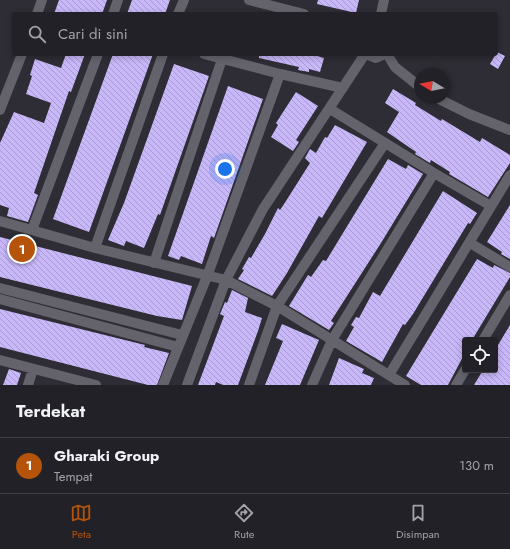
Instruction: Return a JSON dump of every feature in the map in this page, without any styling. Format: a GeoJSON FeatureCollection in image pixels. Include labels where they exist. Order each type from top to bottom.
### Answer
{"type":"FeatureCollection","features":[{"type":"Feature","properties":{"kind":"street"},"geometry":{"type":"LineString","coordinates":[[38,12],[42,0]]}},
{"type":"Feature","properties":{"kind":"street"},"geometry":{"type":"LineString","coordinates":[[113,12],[118,0]]}},
{"type":"Feature","properties":{"kind":"street"},"geometry":{"type":"LineString","coordinates":[[179,12],[184,0]]}},
{"type":"Feature","properties":{"kind":"street"},"geometry":{"type":"LineString","coordinates":[[249,0],[296,12]]}},
{"type":"Feature","properties":{"kind":"street"},"geometry":{"type":"LineString","coordinates":[[381,12],[384,0]]}},
{"type":"Feature","properties":{"kind":"street"},"geometry":{"type":"LineString","coordinates":[[0,110],[21,56]]}},
{"type":"Feature","properties":{"kind":"street"},"geometry":{"type":"LineString","coordinates":[[32,230],[97,56]]}},
{"type":"Feature","properties":{"kind":"street"},"geometry":{"type":"LineString","coordinates":[[95,248],[162,56]]}},
{"type":"Feature","properties":{"kind":"street"},"geometry":{"type":"LineString","coordinates":[[211,56],[280,74],[343,88]]}},
{"type":"Feature","properties":{"kind":"street"},"geometry":{"type":"LineString","coordinates":[[187,385],[226,280],[263,209],[364,56]]}},
{"type":"Feature","properties":{"kind":"street"},"geometry":{"type":"LineString","coordinates":[[370,56],[376,58],[381,56]]}},
{"type":"Feature","properties":{"kind":"street"},"geometry":{"type":"LineString","coordinates":[[387,56],[395,67],[414,82]]}},
{"type":"Feature","properties":{"kind":"street"},"geometry":{"type":"LineString","coordinates":[[154,263],[222,59]]}},
{"type":"Feature","properties":{"kind":"street"},"geometry":{"type":"LineString","coordinates":[[163,385],[208,274],[280,74]]}},
{"type":"Feature","properties":{"kind":"street"},"geometry":{"type":"LineString","coordinates":[[449,104],[469,114],[510,130]]}},
{"type":"Feature","properties":{"kind":"street"},"geometry":{"type":"LineString","coordinates":[[330,109],[491,206]]}},
{"type":"Feature","properties":{"kind":"street"},"geometry":{"type":"LineString","coordinates":[[249,385],[277,306],[385,143]]}},
{"type":"Feature","properties":{"kind":"street"},"geometry":{"type":"LineString","coordinates":[[312,385],[332,340],[434,173]]}},
{"type":"Feature","properties":{"kind":"street"},"geometry":{"type":"LineString","coordinates":[[389,375],[510,175]]}},
{"type":"Feature","properties":{"kind":"street"},"geometry":{"type":"LineString","coordinates":[[0,221],[95,248],[154,263],[208,274],[226,280],[277,306],[405,385]]}},
{"type":"Feature","properties":{"kind":"street"},"geometry":{"type":"LineString","coordinates":[[470,243],[510,267]]}},
{"type":"Feature","properties":{"kind":"street"},"geometry":{"type":"LineString","coordinates":[[0,288],[178,347]]}},
{"type":"Feature","properties":{"kind":"street"},"geometry":{"type":"LineString","coordinates":[[485,337],[510,295]]}},
{"type":"Feature","properties":{"kind":"street"},"geometry":{"type":"LineString","coordinates":[[0,299],[61,309],[182,336]]}},
{"type":"Feature","properties":{"kind":"street"},"geometry":{"type":"LineString","coordinates":[[0,360],[96,385]]}},
{"type":"Feature","properties":{"kind":"street"},"geometry":{"type":"LineString","coordinates":[[28,385],[34,369]]}},
{"type":"Feature","properties":{"kind":"street"},"geometry":{"type":"LineString","coordinates":[[456,385],[463,373]]}},
{"type":"Feature","properties":{"kind":"building"},"geometry":{"type":"Polygon","coordinates":[[[59,0],[107,0],[103,12],[55,12],[59,0]]]}},
{"type":"Feature","properties":{"kind":"building"},"geometry":{"type":"Polygon","coordinates":[[[132,0],[170,0],[166,12],[128,12],[132,0]]]}},
{"type":"Feature","properties":{"kind":"building"},"geometry":{"type":"Polygon","coordinates":[[[318,0],[359,0],[356,12],[317,4],[318,0]]]}},
{"type":"Feature","properties":{"kind":"building"},"geometry":{"type":"Polygon","coordinates":[[[498,52],[505,56],[498,69],[490,64],[495,56],[498,56],[498,52]]]}},
{"type":"Feature","properties":{"kind":"building"},"geometry":{"type":"Polygon","coordinates":[[[65,56],[84,56],[71,92],[69,91],[34,193],[38,195],[28,222],[7,216],[9,208],[0,205],[0,143],[14,112],[44,123],[51,103],[26,94],[32,76],[30,75],[35,59],[61,68],[65,56]]]}},
{"type":"Feature","properties":{"kind":"building"},"geometry":{"type":"Polygon","coordinates":[[[112,56],[152,56],[89,232],[53,219],[112,56]]]}},
{"type":"Feature","properties":{"kind":"building"},"geometry":{"type":"Polygon","coordinates":[[[259,56],[317,56],[324,58],[320,72],[309,69],[309,72],[298,70],[299,67],[259,58],[259,56]]]}},
{"type":"Feature","properties":{"kind":"building"},"geometry":{"type":"Polygon","coordinates":[[[174,64],[209,76],[160,215],[158,214],[144,248],[126,241],[124,246],[108,240],[124,203],[174,64]]]}},
{"type":"Feature","properties":{"kind":"building"},"geometry":{"type":"Polygon","coordinates":[[[228,86],[263,99],[214,238],[211,236],[202,264],[181,256],[179,260],[168,256],[228,86]]]}},
{"type":"Feature","properties":{"kind":"building"},"geometry":{"type":"Polygon","coordinates":[[[393,89],[441,121],[442,119],[480,142],[482,138],[510,155],[510,163],[488,197],[449,174],[450,172],[431,160],[430,163],[415,154],[416,152],[387,132],[399,112],[385,103],[393,89]]]}},
{"type":"Feature","properties":{"kind":"building"},"geometry":{"type":"Polygon","coordinates":[[[296,92],[318,106],[296,140],[299,142],[293,151],[271,137],[278,125],[276,123],[296,92]]]}},
{"type":"Feature","properties":{"kind":"building"},"geometry":{"type":"Polygon","coordinates":[[[335,125],[367,142],[322,218],[319,216],[287,273],[272,296],[238,279],[244,270],[242,269],[249,257],[251,258],[265,234],[278,208],[280,210],[310,163],[305,158],[310,149],[316,153],[325,137],[327,138],[335,125]]]}},
{"type":"Feature","properties":{"kind":"building"},"geometry":{"type":"Polygon","coordinates":[[[388,159],[406,169],[408,165],[423,174],[331,321],[334,323],[329,330],[289,306],[308,275],[311,277],[323,260],[326,261],[388,159]]]}},
{"type":"Feature","properties":{"kind":"building"},"geometry":{"type":"Polygon","coordinates":[[[443,191],[477,213],[470,224],[468,223],[413,314],[405,325],[403,324],[382,362],[346,341],[354,327],[351,325],[356,317],[359,318],[373,292],[380,296],[443,191]]]}},
{"type":"Feature","properties":{"kind":"building"},"geometry":{"type":"Polygon","coordinates":[[[510,205],[510,259],[501,254],[502,252],[487,242],[510,205]]]}},
{"type":"Feature","properties":{"kind":"building"},"geometry":{"type":"Polygon","coordinates":[[[0,237],[192,286],[182,320],[157,316],[0,277],[0,237]]]}},
{"type":"Feature","properties":{"kind":"building"},"geometry":{"type":"Polygon","coordinates":[[[477,259],[493,268],[494,265],[510,273],[510,277],[474,337],[462,337],[462,359],[448,385],[421,385],[406,376],[477,259]]]}},
{"type":"Feature","properties":{"kind":"building"},"geometry":{"type":"Polygon","coordinates":[[[232,290],[248,298],[245,312],[262,318],[258,331],[238,385],[223,385],[216,382],[215,385],[198,385],[224,316],[220,314],[225,302],[227,303],[232,290]]]}},
{"type":"Feature","properties":{"kind":"building"},"geometry":{"type":"Polygon","coordinates":[[[0,309],[145,345],[144,347],[169,353],[157,385],[148,385],[0,347],[0,309]]]}},
{"type":"Feature","properties":{"kind":"building"},"geometry":{"type":"Polygon","coordinates":[[[282,324],[319,340],[300,385],[265,385],[283,341],[276,338],[282,324]]]}},
{"type":"Feature","properties":{"kind":"building"},"geometry":{"type":"Polygon","coordinates":[[[510,325],[510,385],[474,385],[481,373],[498,373],[498,345],[510,325]]]}},
{"type":"Feature","properties":{"kind":"building"},"geometry":{"type":"Polygon","coordinates":[[[339,358],[364,369],[362,373],[374,378],[371,385],[329,385],[339,358]]]}},
{"type":"Feature","properties":{"kind":"building"},"geometry":{"type":"Polygon","coordinates":[[[9,369],[21,373],[17,385],[3,385],[9,369]]]}},
{"type":"Feature","properties":{"kind":"place","name":"Gharaki Group"},"geometry":{"type":"Point","coordinates":[22,249]}}]}
